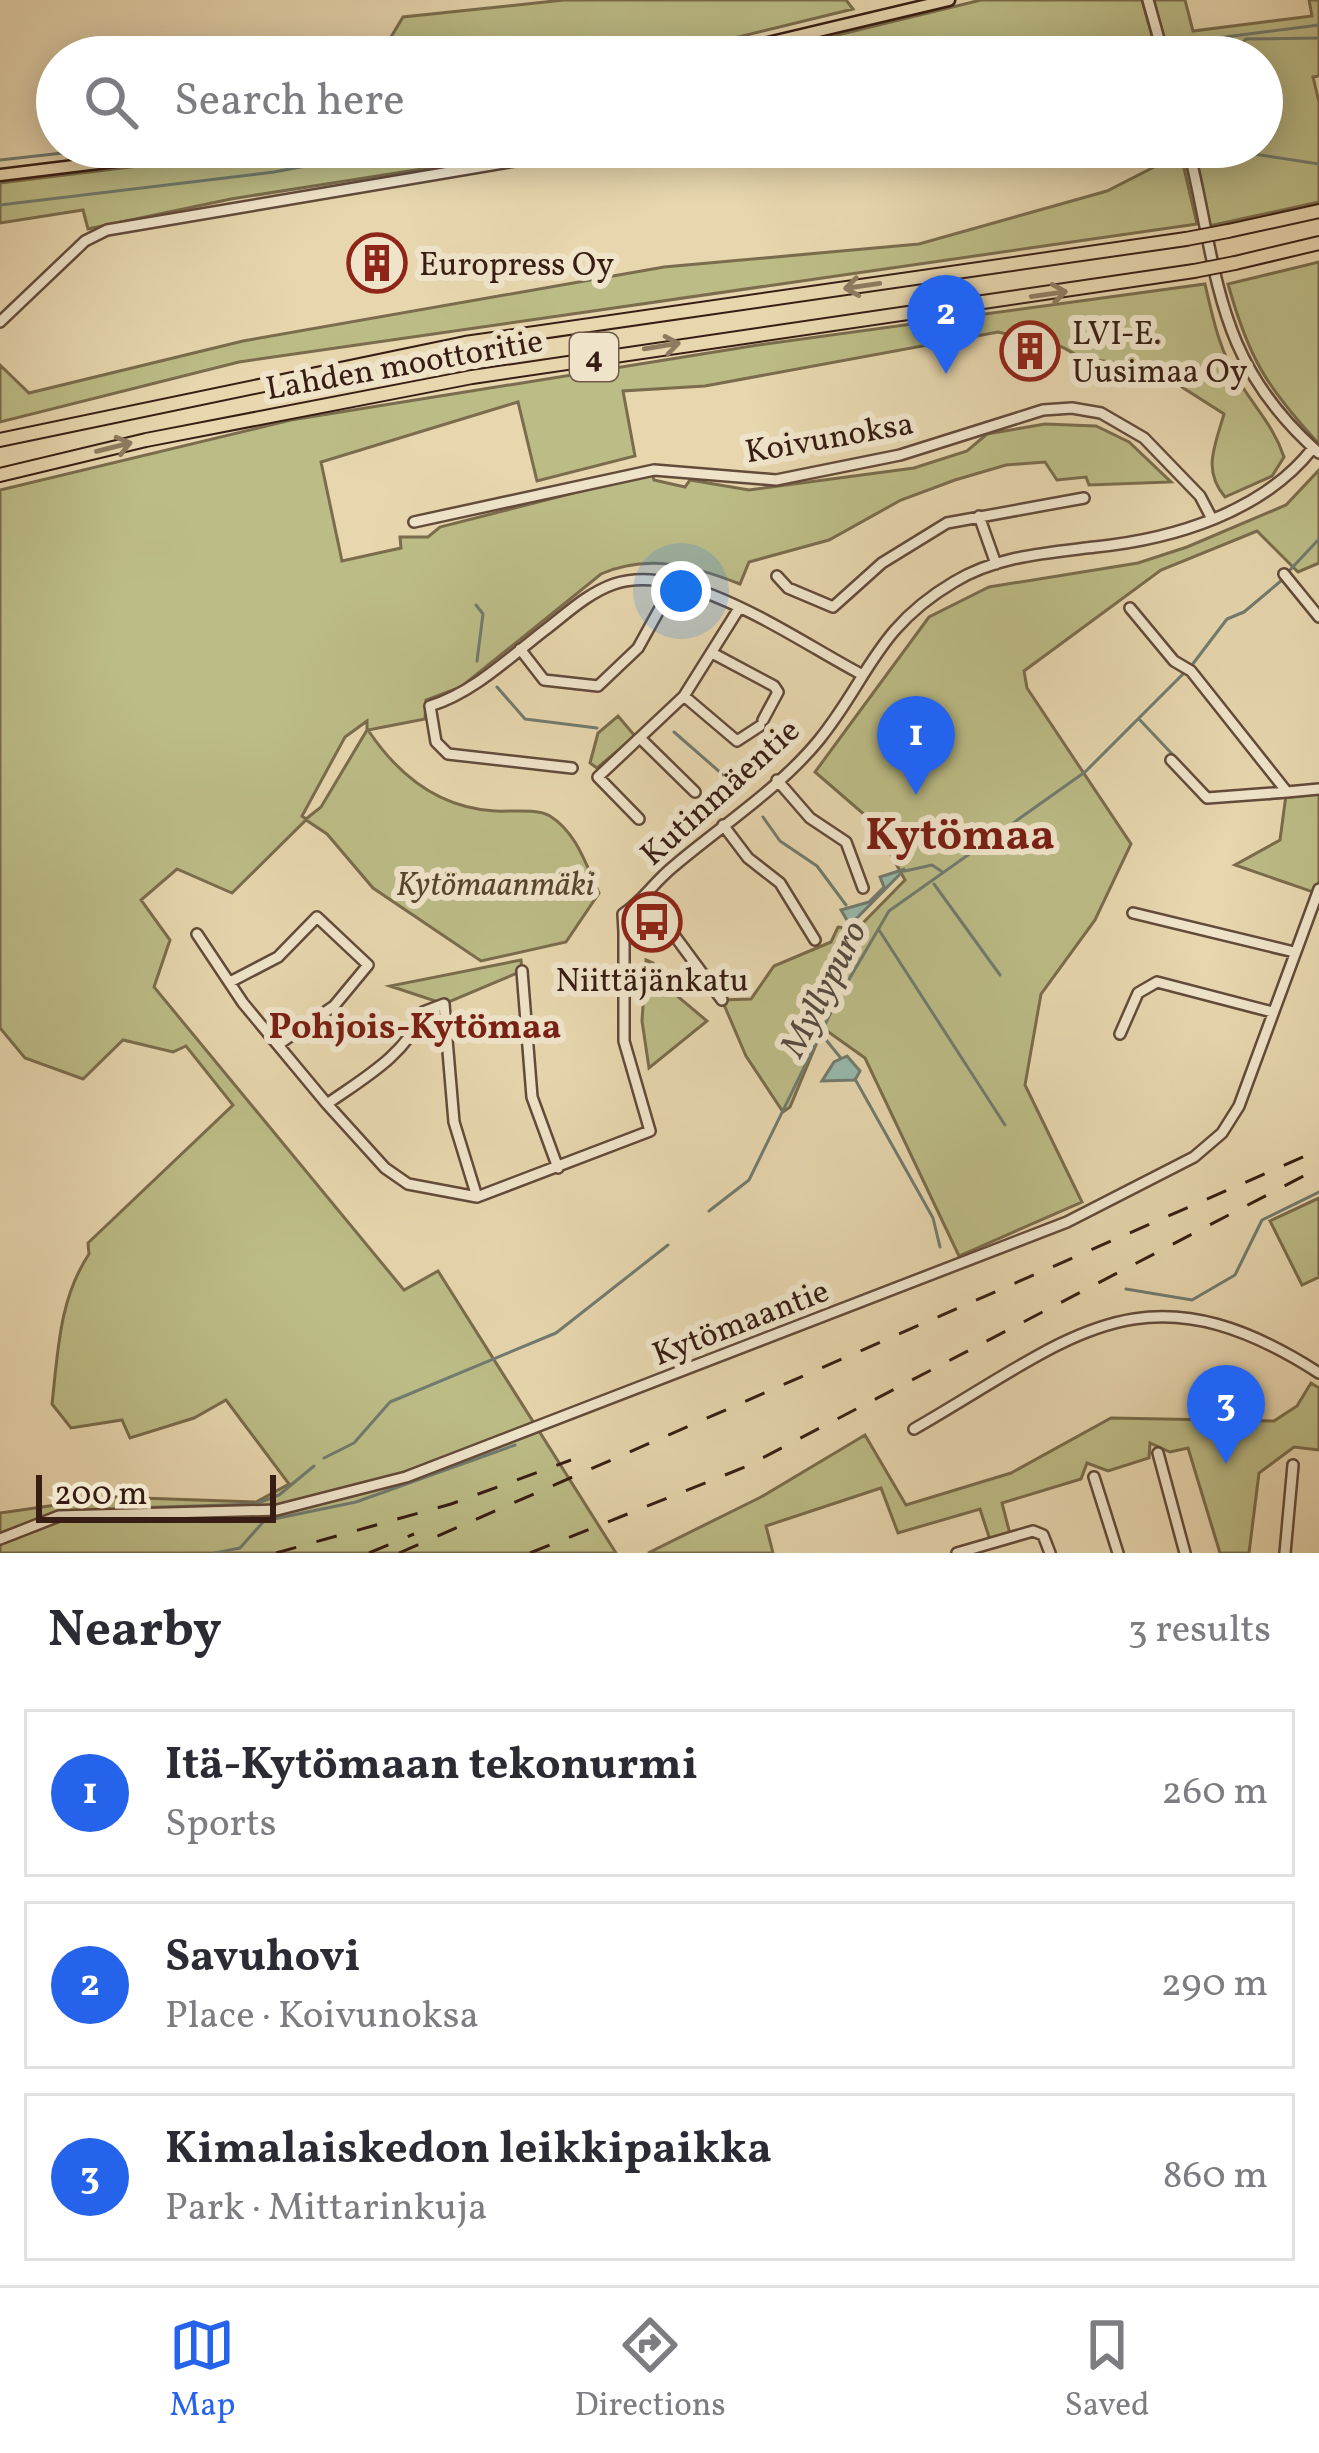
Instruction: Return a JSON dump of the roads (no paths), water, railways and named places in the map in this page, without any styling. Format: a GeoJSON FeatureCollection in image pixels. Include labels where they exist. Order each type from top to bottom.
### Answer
{"type":"FeatureCollection","features":[{"type":"Feature","properties":{"kind":"highway","name":"Lahden moottoritie"},"geometry":{"type":"LineString","coordinates":[[0,440],[465,343],[1186,239],[1319,211]]}},
{"type":"Feature","properties":{"kind":"highway","name":"Lahden moottoritie"},"geometry":{"type":"LineString","coordinates":[[0,475],[146,440],[472,376],[1194,271],[1319,243]]}},
{"type":"Feature","properties":{"kind":"main road"},"geometry":{"type":"LineString","coordinates":[[798,36],[950,0]]}},
{"type":"Feature","properties":{"kind":"main road"},"geometry":{"type":"LineString","coordinates":[[0,175],[57,168]]}},
{"type":"Feature","properties":{"kind":"street"},"geometry":{"type":"LineString","coordinates":[[1148,0],[1158,36]]}},
{"type":"Feature","properties":{"kind":"street"},"geometry":{"type":"LineString","coordinates":[[0,322],[86,241],[107,230],[474,168]]}},
{"type":"Feature","properties":{"kind":"street"},"geometry":{"type":"LineString","coordinates":[[1193,168],[1233,343],[1272,404],[1316,451]]}},
{"type":"Feature","properties":{"kind":"street","name":"Koivunoksa"},"geometry":{"type":"LineString","coordinates":[[414,522],[655,470],[741,482],[776,480],[900,455],[1043,410],[1072,408],[1101,413],[1144,438],[1200,496],[1211,517]]}},
{"type":"Feature","properties":{"kind":"street","name":"Kutinmäentie"},"geometry":{"type":"LineString","coordinates":[[644,902],[644,926],[624,932],[621,916],[644,902],[668,871],[821,737],[859,673],[898,626],[931,598],[996,563],[1040,552],[1151,539],[1211,517],[1279,487],[1316,451]]}},
{"type":"Feature","properties":{"kind":"street"},"geometry":{"type":"LineString","coordinates":[[777,576],[820,604],[838,605],[912,541],[947,523],[1084,498]]}},
{"type":"Feature","properties":{"kind":"street"},"geometry":{"type":"LineString","coordinates":[[979,516],[996,563]]}},
{"type":"Feature","properties":{"kind":"street"},"geometry":{"type":"LineString","coordinates":[[1284,574],[1319,617]]}},
{"type":"Feature","properties":{"kind":"street"},"geometry":{"type":"LineString","coordinates":[[572,768],[448,754],[436,742],[430,706],[460,693],[597,591],[643,578],[675,581],[859,673]]}},
{"type":"Feature","properties":{"kind":"street"},"geometry":{"type":"LineString","coordinates":[[520,649],[544,680],[598,686],[638,648],[675,581]]}},
{"type":"Feature","properties":{"kind":"street"},"geometry":{"type":"LineString","coordinates":[[1130,608],[1174,661],[1188,668],[1287,792]]}},
{"type":"Feature","properties":{"kind":"street"},"geometry":{"type":"LineString","coordinates":[[640,819],[598,777],[684,696],[715,654],[738,610]]}},
{"type":"Feature","properties":{"kind":"street"},"geometry":{"type":"LineString","coordinates":[[684,696],[737,741],[762,723],[778,692],[774,686],[715,654]]}},
{"type":"Feature","properties":{"kind":"street"},"geometry":{"type":"LineString","coordinates":[[641,739],[695,792]]}},
{"type":"Feature","properties":{"kind":"street"},"geometry":{"type":"LineString","coordinates":[[1172,760],[1207,797],[1319,789]]}},
{"type":"Feature","properties":{"kind":"street"},"geometry":{"type":"LineString","coordinates":[[777,780],[810,818],[846,842],[863,888]]}},
{"type":"Feature","properties":{"kind":"street"},"geometry":{"type":"LineString","coordinates":[[723,825],[748,858],[780,883],[815,940]]}},
{"type":"Feature","properties":{"kind":"street","name":"Kytömaantie"},"geometry":{"type":"LineString","coordinates":[[0,1539],[59,1516],[247,1514],[331,1500],[542,1428],[1067,1222],[1180,1166],[1222,1133],[1239,1106],[1319,889]]}},
{"type":"Feature","properties":{"kind":"street"},"geometry":{"type":"LineString","coordinates":[[644,902],[722,1000]]}},
{"type":"Feature","properties":{"kind":"street"},"geometry":{"type":"LineString","coordinates":[[1132,913],[1294,952]]}},
{"type":"Feature","properties":{"kind":"street"},"geometry":{"type":"LineString","coordinates":[[230,982],[278,957],[317,917],[368,965],[334,1006],[279,1044]]}},
{"type":"Feature","properties":{"kind":"street"},"geometry":{"type":"LineString","coordinates":[[197,934],[327,1104],[385,1168],[408,1184],[477,1197],[650,1131],[624,1041],[624,932]]}},
{"type":"Feature","properties":{"kind":"street"},"geometry":{"type":"LineString","coordinates":[[522,971],[532,1097],[558,1168]]}},
{"type":"Feature","properties":{"kind":"street"},"geometry":{"type":"LineString","coordinates":[[1120,1034],[1138,993],[1157,982],[1273,1012]]}},
{"type":"Feature","properties":{"kind":"street"},"geometry":{"type":"LineString","coordinates":[[327,1104],[382,1066],[416,1030],[423,1012],[444,1004],[454,1122],[477,1197]]}},
{"type":"Feature","properties":{"kind":"street"},"geometry":{"type":"LineString","coordinates":[[914,1429],[1089,1329],[1136,1315],[1182,1316],[1236,1330],[1319,1373]]}},
{"type":"Feature","properties":{"kind":"street"},"geometry":{"type":"LineString","coordinates":[[1158,1453],[1185,1553]]}},
{"type":"Feature","properties":{"kind":"street"},"geometry":{"type":"LineString","coordinates":[[1285,1553],[1293,1465]]}},
{"type":"Feature","properties":{"kind":"street"},"geometry":{"type":"LineString","coordinates":[[1094,1477],[1118,1553]]}},
{"type":"Feature","properties":{"kind":"street"},"geometry":{"type":"LineString","coordinates":[[957,1553],[1033,1531],[1043,1535],[1050,1553]]}},
{"type":"Feature","properties":{"kind":"water"},"geometry":{"type":"Polygon","coordinates":[[[905,869],[848,922],[841,910],[869,902],[884,887],[880,877],[905,869]]]}},
{"type":"Feature","properties":{"kind":"water"},"geometry":{"type":"Polygon","coordinates":[[[847,1056],[860,1071],[855,1080],[822,1081],[834,1062],[847,1056]]]}},
{"type":"Feature","properties":{"kind":"waterway"},"geometry":{"type":"LineString","coordinates":[[1232,36],[1319,25]]}},
{"type":"Feature","properties":{"kind":"waterway"},"geometry":{"type":"LineString","coordinates":[[1283,38],[1319,38]]}},
{"type":"Feature","properties":{"kind":"waterway"},"geometry":{"type":"LineString","coordinates":[[0,160],[36,156]]}},
{"type":"Feature","properties":{"kind":"waterway"},"geometry":{"type":"LineString","coordinates":[[1283,158],[1319,164]]}},
{"type":"Feature","properties":{"kind":"waterway"},"geometry":{"type":"LineString","coordinates":[[0,205],[295,168]]}},
{"type":"Feature","properties":{"kind":"waterway","name":"Myllypuro"},"geometry":{"type":"LineString","coordinates":[[1289,571],[1319,539]]}},
{"type":"Feature","properties":{"kind":"waterway","name":"Myllypuro"},"geometry":{"type":"LineString","coordinates":[[1192,665],[1227,619],[1244,612],[1282,580]]}},
{"type":"Feature","properties":{"kind":"waterway"},"geometry":{"type":"LineString","coordinates":[[476,605],[483,614],[477,661]]}},
{"type":"Feature","properties":{"kind":"waterway","name":"Myllypuro"},"geometry":{"type":"LineString","coordinates":[[709,1211],[749,1180],[837,1000],[889,911],[1085,772],[1185,672]]}},
{"type":"Feature","properties":{"kind":"waterway"},"geometry":{"type":"LineString","coordinates":[[497,687],[525,719],[597,728]]}},
{"type":"Feature","properties":{"kind":"waterway"},"geometry":{"type":"LineString","coordinates":[[1139,719],[1209,793]]}},
{"type":"Feature","properties":{"kind":"waterway"},"geometry":{"type":"LineString","coordinates":[[674,732],[737,787]]}},
{"type":"Feature","properties":{"kind":"waterway"},"geometry":{"type":"LineString","coordinates":[[1269,799],[1319,794]]}},
{"type":"Feature","properties":{"kind":"waterway"},"geometry":{"type":"LineString","coordinates":[[763,817],[780,841],[817,866],[846,905]]}},
{"type":"Feature","properties":{"kind":"waterway"},"geometry":{"type":"LineString","coordinates":[[905,871],[932,865],[941,871]]}},
{"type":"Feature","properties":{"kind":"waterway"},"geometry":{"type":"LineString","coordinates":[[934,884],[1000,975]]}},
{"type":"Feature","properties":{"kind":"waterway"},"geometry":{"type":"LineString","coordinates":[[879,930],[1005,1125]]}},
{"type":"Feature","properties":{"kind":"waterway"},"geometry":{"type":"LineString","coordinates":[[822,1035],[840,1057]]}},
{"type":"Feature","properties":{"kind":"waterway"},"geometry":{"type":"LineString","coordinates":[[855,1079],[933,1218],[940,1247]]}},
{"type":"Feature","properties":{"kind":"waterway"},"geometry":{"type":"LineString","coordinates":[[1126,1289],[1192,1300],[1235,1275],[1262,1220],[1319,1192]]}},
{"type":"Feature","properties":{"kind":"waterway","name":"Myllypuro"},"geometry":{"type":"LineString","coordinates":[[324,1458],[354,1443],[390,1402],[556,1333],[668,1245]]}},
{"type":"Feature","properties":{"kind":"waterway"},"geometry":{"type":"LineString","coordinates":[[215,1553],[240,1548],[264,1521],[356,1502],[515,1445]]}},
{"type":"Feature","properties":{"kind":"waterway"},"geometry":{"type":"LineString","coordinates":[[134,1508],[255,1504],[279,1495],[314,1466]]}},
{"type":"Feature","properties":{"kind":"railway"},"geometry":{"type":"LineString","coordinates":[[399,1553],[1319,1150]]}},
{"type":"Feature","properties":{"kind":"railway"},"geometry":{"type":"LineString","coordinates":[[530,1553],[745,1467],[1317,1169]]}},
{"type":"Feature","properties":{"kind":"railway"},"geometry":{"type":"LineString","coordinates":[[276,1553],[451,1504],[571,1460]]}},
{"type":"Feature","properties":{"kind":"railway"},"geometry":{"type":"LineString","coordinates":[[369,1553],[414,1534]]}},
{"type":"Feature","properties":{"kind":"place","name":"Europress Oy"},"geometry":{"type":"Point","coordinates":[377,263]}},
{"type":"Feature","properties":{"kind":"place","name":"LVI-E. Uusimaa Oy"},"geometry":{"type":"Point","coordinates":[1030,351]}},
{"type":"Feature","properties":{"kind":"place","name":"Savuhovi"},"geometry":{"type":"Point","coordinates":[946,374]}},
{"type":"Feature","properties":{"kind":"place","name":"Itä-Kytömaan tekonurmi"},"geometry":{"type":"Point","coordinates":[916,795]}},
{"type":"Feature","properties":{"kind":"place","name":"Niittäjänkatu"},"geometry":{"type":"Point","coordinates":[652,922]}},
{"type":"Feature","properties":{"kind":"place","name":"Kimalaiskedon leikkipaikka"},"geometry":{"type":"Point","coordinates":[1226,1464]}},
{"type":"Feature","properties":{"kind":"district","name":"Kytömaa"},"geometry":{"type":"Point","coordinates":[960,833]}},
{"type":"Feature","properties":{"kind":"district","name":"Pohjois-Kytömaa"},"geometry":{"type":"Point","coordinates":[415,1025]}},
{"type":"Feature","properties":{"kind":"park label","name":"Kytömaanmäki"},"geometry":{"type":"Point","coordinates":[495,883]}}]}
